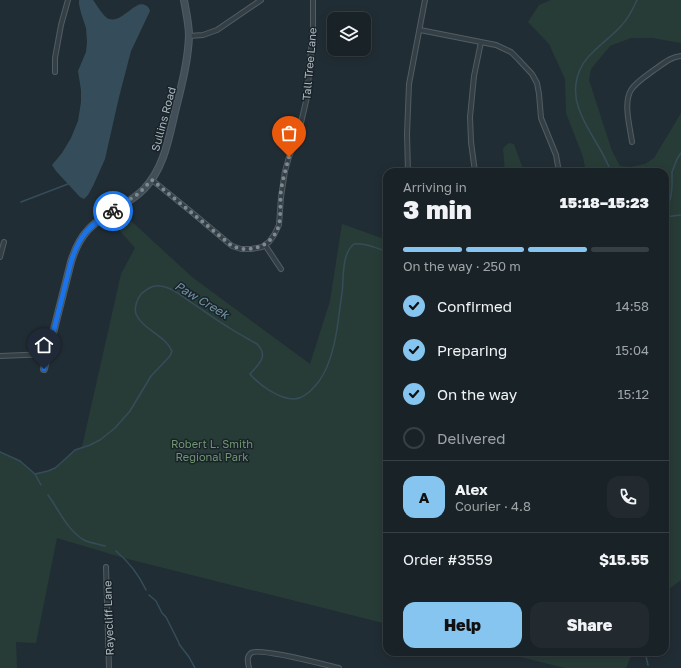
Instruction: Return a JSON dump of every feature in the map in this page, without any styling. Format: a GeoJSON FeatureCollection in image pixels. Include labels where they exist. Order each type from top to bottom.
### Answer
{"type":"FeatureCollection","features":[{"type":"Feature","properties":{"kind":"street"},"geometry":{"type":"LineString","coordinates":[[54,72],[61,25],[68,0]]}},
{"type":"Feature","properties":{"kind":"street","name":"Sullins Road"},"geometry":{"type":"LineString","coordinates":[[44,369],[71,262],[78,243],[90,227],[144,189],[152,180],[167,148],[188,55],[189,36],[184,0]]}},
{"type":"Feature","properties":{"kind":"street"},"geometry":{"type":"LineString","coordinates":[[189,36],[203,35],[218,30],[261,0]]}},
{"type":"Feature","properties":{"kind":"street","name":"Tall Tree Lane"},"geometry":{"type":"LineString","coordinates":[[266,245],[274,235],[279,225],[285,171],[300,127],[307,97],[313,27],[313,0]]}},
{"type":"Feature","properties":{"kind":"street"},"geometry":{"type":"LineString","coordinates":[[408,168],[407,134],[409,90],[425,0]]}},
{"type":"Feature","properties":{"kind":"street"},"geometry":{"type":"LineString","coordinates":[[420,30],[496,44],[511,52],[518,58],[535,78],[539,94],[541,118],[556,155],[558,168]]}},
{"type":"Feature","properties":{"kind":"street"},"geometry":{"type":"LineString","coordinates":[[474,168],[470,117],[474,76],[481,42]]}},
{"type":"Feature","properties":{"kind":"street"},"geometry":{"type":"LineString","coordinates":[[632,142],[627,106],[628,95],[639,81],[670,59],[681,56]]}},
{"type":"Feature","properties":{"kind":"street"},"geometry":{"type":"LineString","coordinates":[[152,180],[232,246],[247,249],[258,248],[266,245],[281,269]]}},
{"type":"Feature","properties":{"kind":"street"},"geometry":{"type":"LineString","coordinates":[[0,257],[4,242]]}},
{"type":"Feature","properties":{"kind":"street"},"geometry":{"type":"LineString","coordinates":[[0,356],[48,354]]}},
{"type":"Feature","properties":{"kind":"street","name":"Rayecliff Lane"},"geometry":{"type":"LineString","coordinates":[[106,567],[110,668]]}},
{"type":"Feature","properties":{"kind":"street"},"geometry":{"type":"LineString","coordinates":[[249,668],[249,655],[253,652],[268,652],[339,668]]}},
{"type":"Feature","properties":{"kind":"green space"},"geometry":{"type":"Polygon","coordinates":[[[551,0],[681,0],[681,43],[652,38],[631,38],[610,46],[591,69],[589,80],[612,151],[620,166],[630,167],[645,164],[654,158],[681,113],[681,580],[669,589],[669,168],[585,168],[583,157],[566,113],[565,79],[549,44],[528,22],[539,5],[551,0]]]}},
{"type":"Feature","properties":{"kind":"green space"},"geometry":{"type":"Polygon","coordinates":[[[509,143],[514,144],[523,168],[505,168],[503,148],[509,143]]]}},
{"type":"Feature","properties":{"kind":"green space","name":"Robert L. Smith Regional Park"},"geometry":{"type":"Polygon","coordinates":[[[117,208],[192,277],[310,364],[330,301],[342,224],[383,239],[383,623],[124,558],[57,538],[36,643],[16,642],[17,668],[0,668],[0,452],[20,461],[35,474],[56,467],[73,452],[82,447],[121,274],[135,248],[106,215],[117,208]]]}},
{"type":"Feature","properties":{"kind":"green space"},"geometry":{"type":"Polygon","coordinates":[[[516,656],[631,656],[626,668],[565,668],[516,656]]]}},
{"type":"Feature","properties":{"kind":"water"},"geometry":{"type":"Polygon","coordinates":[[[79,0],[93,0],[103,14],[109,19],[117,19],[140,4],[147,6],[150,11],[131,51],[105,159],[93,186],[84,199],[80,197],[52,165],[62,153],[71,138],[78,121],[81,90],[78,71],[86,52],[87,42],[86,28],[81,13],[79,0]]]}},
{"type":"Feature","properties":{"kind":"waterway"},"geometry":{"type":"LineString","coordinates":[[610,168],[579,109],[576,93],[577,78],[583,63],[624,23],[637,0]]}},
{"type":"Feature","properties":{"kind":"waterway","name":"Paw Creek"},"geometry":{"type":"LineString","coordinates":[[669,203],[672,186],[672,172],[681,153]]}},
{"type":"Feature","properties":{"kind":"waterway"},"geometry":{"type":"LineString","coordinates":[[21,202],[68,184]]}},
{"type":"Feature","properties":{"kind":"waterway"},"geometry":{"type":"LineString","coordinates":[[669,216],[681,215]]}},
{"type":"Feature","properties":{"kind":"waterway","name":"Paw Creek"},"geometry":{"type":"LineString","coordinates":[[35,474],[55,468],[75,450],[100,440],[115,428],[130,411],[151,376],[170,356],[172,351],[169,345],[143,324],[135,312],[138,298],[148,289],[157,286],[173,290],[219,321],[257,344],[261,348],[262,356],[261,360],[250,374],[264,387],[276,394],[282,397],[297,399],[306,395],[316,385],[328,366],[338,324],[345,260],[350,248],[354,244],[359,244],[383,250]]}},
{"type":"Feature","properties":{"kind":"waterway","name":"Paw Creek"},"geometry":{"type":"LineString","coordinates":[[0,452],[20,461],[35,474],[41,485]]}},
{"type":"Feature","properties":{"kind":"waterway"},"geometry":{"type":"LineString","coordinates":[[48,495],[68,525],[78,536],[86,541],[105,546]]}},
{"type":"Feature","properties":{"kind":"waterway"},"geometry":{"type":"LineString","coordinates":[[116,551],[133,569],[146,590]]}},
{"type":"Feature","properties":{"kind":"waterway"},"geometry":{"type":"LineString","coordinates":[[149,595],[156,601],[162,613],[166,617],[179,644],[195,668]]}},
{"type":"Feature","properties":{"kind":"waterway"},"geometry":{"type":"LineString","coordinates":[[646,656],[648,665]]}},
{"type":"Feature","properties":{"kind":"way so far"},"geometry":{"type":"LineString","coordinates":[[113,211],[138,194],[152,180],[232,246],[241,249],[262,247],[274,235],[279,225],[282,188],[289,157]]}},
{"type":"Feature","properties":{"kind":"route"},"geometry":{"type":"LineString","coordinates":[[44,369],[76,246],[90,227],[113,211]]}}]}
